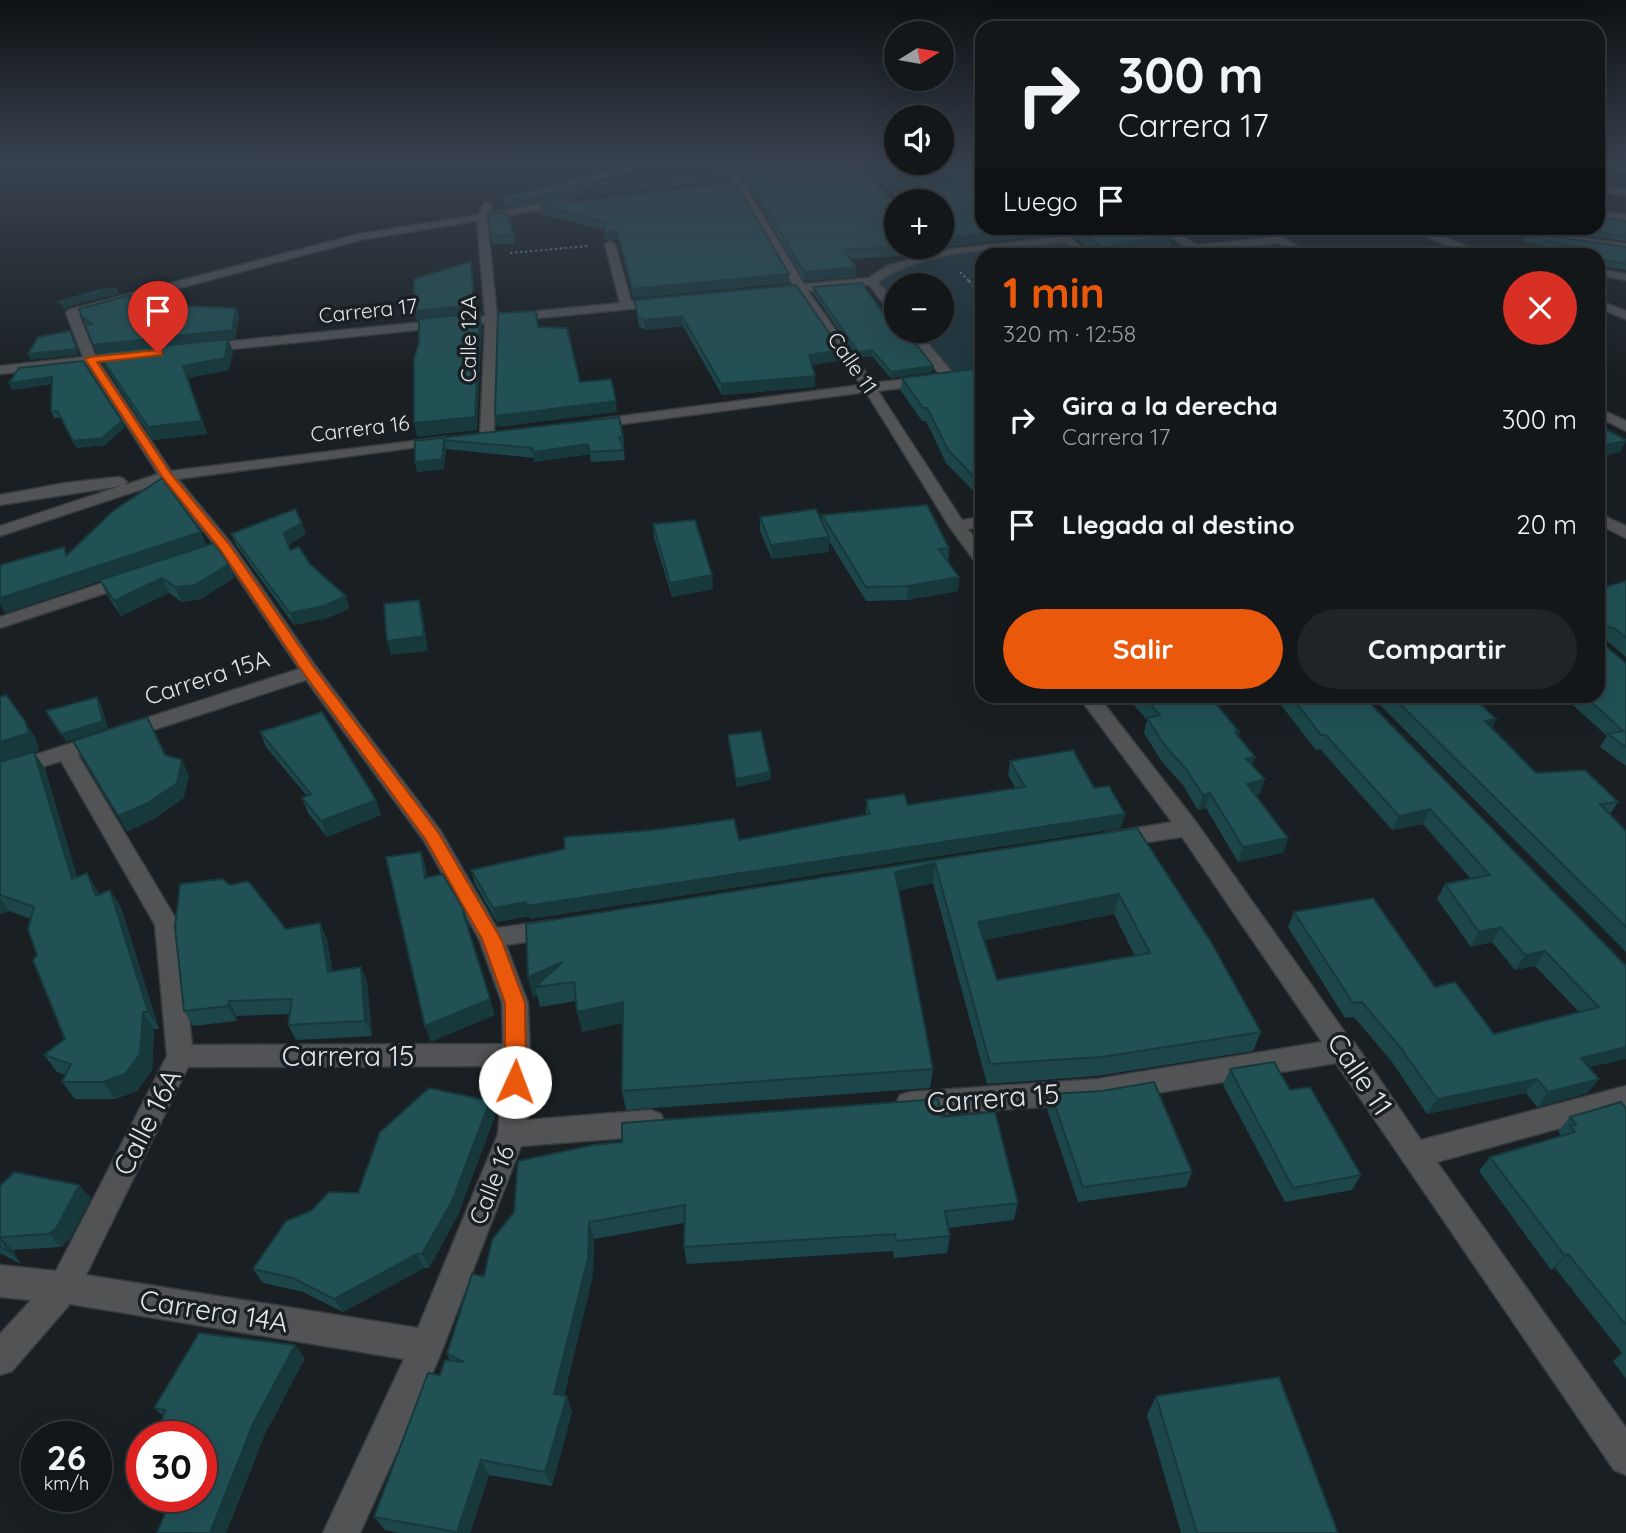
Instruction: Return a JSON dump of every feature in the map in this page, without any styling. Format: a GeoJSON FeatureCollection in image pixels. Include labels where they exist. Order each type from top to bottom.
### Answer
{"type":"FeatureCollection","features":[{"type":"Feature","properties":{"kind":"street","name":"Calle 16"},"geometry":{"type":"LineString","coordinates":[[341,1533],[427,1346],[512,1134],[517,1055],[515,1003],[491,939],[432,836],[218,549],[167,476],[90,359],[72,313],[368,236]]}},
{"type":"Feature","properties":{"kind":"street","name":"Calle 12A"},"geometry":{"type":"LineString","coordinates":[[481,436],[491,318],[485,236]]}},
{"type":"Feature","properties":{"kind":"street","name":"Calle 11"},"geometry":{"type":"LineString","coordinates":[[766,236],[869,387],[957,526],[975,549]]}},
{"type":"Feature","properties":{"kind":"street"},"geometry":{"type":"LineString","coordinates":[[1065,236],[1079,248]]}},
{"type":"Feature","properties":{"kind":"street"},"geometry":{"type":"LineString","coordinates":[[1175,236],[1194,248]]}},
{"type":"Feature","properties":{"kind":"street"},"geometry":{"type":"LineString","coordinates":[[1272,236],[1295,248]]}},
{"type":"Feature","properties":{"kind":"street"},"geometry":{"type":"LineString","coordinates":[[1431,236],[1462,248]]}},
{"type":"Feature","properties":{"kind":"street"},"geometry":{"type":"LineString","coordinates":[[1579,236],[1626,247]]}},
{"type":"Feature","properties":{"kind":"street"},"geometry":{"type":"LineString","coordinates":[[954,249],[1069,239]]}},
{"type":"Feature","properties":{"kind":"street"},"geometry":{"type":"LineString","coordinates":[[1227,248],[1280,240]]}},
{"type":"Feature","properties":{"kind":"street"},"geometry":{"type":"LineString","coordinates":[[610,244],[626,305]]}},
{"type":"Feature","properties":{"kind":"street"},"geometry":{"type":"LineString","coordinates":[[760,292],[872,281],[891,268],[916,259]]}},
{"type":"Feature","properties":{"kind":"street"},"geometry":{"type":"LineString","coordinates":[[1605,273],[1626,277]]}},
{"type":"Feature","properties":{"kind":"street"},"geometry":{"type":"LineString","coordinates":[[872,281],[884,296]]}},
{"type":"Feature","properties":{"kind":"street","name":"Carrera 17"},"geometry":{"type":"LineString","coordinates":[[185,350],[680,300]]}},
{"type":"Feature","properties":{"kind":"street"},"geometry":{"type":"LineString","coordinates":[[1605,307],[1626,315]]}},
{"type":"Feature","properties":{"kind":"street"},"geometry":{"type":"LineString","coordinates":[[922,343],[949,377]]}},
{"type":"Feature","properties":{"kind":"street"},"geometry":{"type":"LineString","coordinates":[[0,370],[118,357]]}},
{"type":"Feature","properties":{"kind":"street"},"geometry":{"type":"LineString","coordinates":[[577,426],[975,374]]}},
{"type":"Feature","properties":{"kind":"street"},"geometry":{"type":"LineString","coordinates":[[1605,416],[1624,426]]}},
{"type":"Feature","properties":{"kind":"street"},"geometry":{"type":"LineString","coordinates":[[1605,427],[1624,426]]}},
{"type":"Feature","properties":{"kind":"street","name":"Carrera 16"},"geometry":{"type":"LineString","coordinates":[[0,531],[167,476],[304,456],[481,436]]}},
{"type":"Feature","properties":{"kind":"street"},"geometry":{"type":"LineString","coordinates":[[0,500],[65,488],[167,476]]}},
{"type":"Feature","properties":{"kind":"street"},"geometry":{"type":"LineString","coordinates":[[1605,522],[1626,533]]}},
{"type":"Feature","properties":{"kind":"street"},"geometry":{"type":"LineString","coordinates":[[957,526],[975,523]]}},
{"type":"Feature","properties":{"kind":"street"},"geometry":{"type":"LineString","coordinates":[[0,623],[145,574]]}},
{"type":"Feature","properties":{"kind":"street","name":"Carrera 15A"},"geometry":{"type":"LineString","coordinates":[[0,773],[310,672]]}},
{"type":"Feature","properties":{"kind":"street","name":"Calle 11"},"geometry":{"type":"LineString","coordinates":[[1092,703],[1188,828],[1345,1050],[1626,1458]]}},
{"type":"Feature","properties":{"kind":"street","name":"Calle 16A"},"geometry":{"type":"LineString","coordinates":[[0,1359],[64,1287],[180,1056],[167,924],[66,752]]}},
{"type":"Feature","properties":{"kind":"street"},"geometry":{"type":"LineString","coordinates":[[1092,843],[1188,828]]}},
{"type":"Feature","properties":{"kind":"street"},"geometry":{"type":"LineString","coordinates":[[491,939],[573,925]]}},
{"type":"Feature","properties":{"kind":"street","name":"Carrera 15"},"geometry":{"type":"LineString","coordinates":[[888,1106],[1097,1091],[1345,1050]]}},
{"type":"Feature","properties":{"kind":"street","name":"Carrera 15"},"geometry":{"type":"LineString","coordinates":[[180,1056],[517,1055]]}},
{"type":"Feature","properties":{"kind":"street"},"geometry":{"type":"LineString","coordinates":[[1415,1155],[1626,1098]]}},
{"type":"Feature","properties":{"kind":"street"},"geometry":{"type":"LineString","coordinates":[[512,1134],[679,1121]]}},
{"type":"Feature","properties":{"kind":"street","name":"Carrera 14A"},"geometry":{"type":"LineString","coordinates":[[0,1281],[64,1287],[427,1346]]}},
{"type":"Feature","properties":{"kind":"path"},"geometry":{"type":"LineString","coordinates":[[487,255],[610,244]]}},
{"type":"Feature","properties":{"kind":"shaded area"},"geometry":{"type":"Polygon","coordinates":[[[1067,241],[1076,248],[984,248],[1067,241]]]}},
{"type":"Feature","properties":{"kind":"shaded area"},"geometry":{"type":"Polygon","coordinates":[[[975,249],[975,373],[948,376],[922,343],[954,343],[954,273],[890,273],[926,259],[954,259],[954,253],[975,249]]]}},
{"type":"Feature","properties":{"kind":"shaded area"},"geometry":{"type":"Polygon","coordinates":[[[884,276],[884,295],[874,282],[884,276]]]}},
{"type":"Feature","properties":{"kind":"building"},"geometry":{"type":"Polygon","coordinates":[[[618,236],[766,236],[789,274],[632,289],[618,236]]]}},
{"type":"Feature","properties":{"kind":"building"},"geometry":{"type":"Polygon","coordinates":[[[782,236],[884,236],[884,248],[843,250],[856,267],[804,272],[782,236]]]}},
{"type":"Feature","properties":{"kind":"building"},"geometry":{"type":"Polygon","coordinates":[[[1086,236],[1173,236],[1114,244],[1113,248],[1103,248],[1086,236]]]}},
{"type":"Feature","properties":{"kind":"building"},"geometry":{"type":"Polygon","coordinates":[[[1525,236],[1546,236],[1626,247],[1626,264],[1605,260],[1605,248],[1578,248],[1525,236]]]}},
{"type":"Feature","properties":{"kind":"building"},"geometry":{"type":"Polygon","coordinates":[[[471,261],[474,305],[415,311],[414,279],[471,261]]]}},
{"type":"Feature","properties":{"kind":"building"},"geometry":{"type":"Polygon","coordinates":[[[862,283],[884,314],[884,343],[914,343],[933,366],[891,372],[872,350],[858,352],[813,287],[862,283]]]}},
{"type":"Feature","properties":{"kind":"building"},"geometry":{"type":"Polygon","coordinates":[[[796,285],[841,350],[809,355],[815,376],[721,384],[682,316],[644,320],[638,316],[634,300],[796,285]]]}},
{"type":"Feature","properties":{"kind":"building"},"geometry":{"type":"Polygon","coordinates":[[[117,288],[62,305],[58,302],[98,290],[117,288]]]}},
{"type":"Feature","properties":{"kind":"building"},"geometry":{"type":"Polygon","coordinates":[[[130,295],[131,304],[236,308],[232,330],[93,345],[85,325],[92,324],[82,317],[79,309],[130,295]]]}},
{"type":"Feature","properties":{"kind":"building"},"geometry":{"type":"Polygon","coordinates":[[[536,311],[538,327],[567,328],[580,382],[611,379],[616,401],[495,416],[498,313],[536,311]]]}},
{"type":"Feature","properties":{"kind":"building"},"geometry":{"type":"Polygon","coordinates":[[[480,313],[475,417],[414,423],[414,359],[419,342],[419,319],[480,313]]]}},
{"type":"Feature","properties":{"kind":"building"},"geometry":{"type":"Polygon","coordinates":[[[70,331],[77,349],[28,354],[38,337],[70,331]]]}},
{"type":"Feature","properties":{"kind":"building"},"geometry":{"type":"Polygon","coordinates":[[[228,339],[225,358],[183,366],[202,421],[148,427],[98,353],[228,339]]]}},
{"type":"Feature","properties":{"kind":"building"},"geometry":{"type":"Polygon","coordinates":[[[83,361],[122,421],[102,438],[73,441],[58,412],[51,411],[52,377],[9,383],[19,368],[83,361]]]}},
{"type":"Feature","properties":{"kind":"building"},"geometry":{"type":"Polygon","coordinates":[[[975,369],[975,478],[948,450],[927,408],[923,408],[902,378],[975,369]]]}},
{"type":"Feature","properties":{"kind":"building"},"geometry":{"type":"Polygon","coordinates":[[[619,417],[623,437],[619,437],[624,450],[590,452],[588,444],[533,452],[532,448],[444,440],[442,459],[415,462],[415,441],[619,417]]]}},
{"type":"Feature","properties":{"kind":"building"},"geometry":{"type":"Polygon","coordinates":[[[1605,429],[1626,440],[1605,445],[1605,429]]]}},
{"type":"Feature","properties":{"kind":"building"},"geometry":{"type":"Polygon","coordinates":[[[162,478],[201,532],[0,598],[0,565],[64,547],[66,556],[113,511],[162,478]]]}},
{"type":"Feature","properties":{"kind":"building"},"geometry":{"type":"Polygon","coordinates":[[[927,505],[949,548],[939,549],[959,577],[908,586],[866,587],[822,515],[927,505]]]}},
{"type":"Feature","properties":{"kind":"building"},"geometry":{"type":"Polygon","coordinates":[[[295,509],[302,523],[284,533],[290,550],[299,547],[310,564],[346,596],[324,606],[290,613],[231,534],[295,509]]]}},
{"type":"Feature","properties":{"kind":"building"},"geometry":{"type":"Polygon","coordinates":[[[816,509],[829,537],[771,545],[760,517],[816,509]]]}},
{"type":"Feature","properties":{"kind":"building"},"geometry":{"type":"Polygon","coordinates":[[[695,520],[712,575],[670,583],[653,524],[695,520]]]}},
{"type":"Feature","properties":{"kind":"building"},"geometry":{"type":"Polygon","coordinates":[[[214,543],[229,564],[195,585],[175,587],[162,578],[114,601],[100,580],[214,543]]]}},
{"type":"Feature","properties":{"kind":"building"},"geometry":{"type":"Polygon","coordinates":[[[1626,581],[1626,638],[1614,628],[1605,626],[1605,587],[1626,581]]]}},
{"type":"Feature","properties":{"kind":"building"},"geometry":{"type":"Polygon","coordinates":[[[419,600],[424,636],[387,641],[384,604],[419,600]]]}},
{"type":"Feature","properties":{"kind":"building"},"geometry":{"type":"Polygon","coordinates":[[[1605,646],[1626,663],[1626,747],[1608,734],[1623,731],[1593,703],[1605,703],[1605,646]]]}},
{"type":"Feature","properties":{"kind":"building"},"geometry":{"type":"Polygon","coordinates":[[[6,695],[25,721],[29,733],[0,742],[0,697],[6,695]]]}},
{"type":"Feature","properties":{"kind":"building"},"geometry":{"type":"Polygon","coordinates":[[[97,697],[103,721],[61,734],[46,711],[97,697]]]}},
{"type":"Feature","properties":{"kind":"building"},"geometry":{"type":"Polygon","coordinates":[[[1149,703],[1216,703],[1255,757],[1246,759],[1265,779],[1247,784],[1288,838],[1243,847],[1210,793],[1203,795],[1147,718],[1160,715],[1149,703]]]}},
{"type":"Feature","properties":{"kind":"building"},"geometry":{"type":"Polygon","coordinates":[[[1296,703],[1370,703],[1626,966],[1626,1047],[1581,1058],[1599,1079],[1548,1092],[1537,1079],[1437,1099],[1400,1047],[1362,1002],[1353,1003],[1294,912],[1373,898],[1435,987],[1455,982],[1494,1034],[1599,1007],[1545,951],[1525,955],[1501,927],[1479,932],[1445,884],[1490,875],[1430,809],[1399,816],[1326,735],[1321,735],[1296,703]]]}},
{"type":"Feature","properties":{"kind":"building"},"geometry":{"type":"Polygon","coordinates":[[[1399,703],[1479,703],[1496,719],[1485,721],[1536,773],[1585,770],[1618,802],[1600,804],[1626,831],[1626,927],[1399,703]]]}},
{"type":"Feature","properties":{"kind":"building"},"geometry":{"type":"Polygon","coordinates":[[[322,712],[376,800],[321,821],[302,798],[311,794],[260,732],[322,712]]]}},
{"type":"Feature","properties":{"kind":"building"},"geometry":{"type":"Polygon","coordinates":[[[147,717],[165,755],[182,760],[177,783],[148,803],[118,816],[73,741],[147,717]]]}},
{"type":"Feature","properties":{"kind":"building"},"geometry":{"type":"Polygon","coordinates":[[[761,731],[770,772],[736,779],[728,735],[761,731]]]}},
{"type":"Feature","properties":{"kind":"building"},"geometry":{"type":"Polygon","coordinates":[[[1073,750],[1094,788],[1109,786],[1125,814],[526,906],[526,902],[493,908],[471,870],[565,849],[564,837],[653,830],[734,819],[739,840],[870,814],[866,800],[904,794],[908,805],[1025,787],[1010,761],[1073,750]]]}},
{"type":"Feature","properties":{"kind":"building"},"geometry":{"type":"Polygon","coordinates":[[[34,752],[72,879],[87,873],[96,896],[110,890],[148,1012],[143,1012],[140,1054],[125,1074],[103,1082],[62,1082],[71,1064],[44,1055],[65,1039],[33,960],[37,955],[28,929],[34,907],[0,895],[0,762],[34,752]]]}},
{"type":"Feature","properties":{"kind":"building"},"geometry":{"type":"Polygon","coordinates":[[[1137,828],[1211,942],[1261,1032],[1102,1057],[990,1064],[935,863],[895,872],[933,1069],[622,1091],[623,1002],[577,1012],[574,982],[535,987],[563,962],[528,977],[526,924],[1137,828]],[[1119,894],[978,922],[997,980],[1150,953],[1119,894]]]}},
{"type":"Feature","properties":{"kind":"building"},"geometry":{"type":"Polygon","coordinates":[[[421,852],[425,878],[443,874],[465,912],[490,999],[425,1026],[386,857],[421,852]]]}},
{"type":"Feature","properties":{"kind":"building"},"geometry":{"type":"Polygon","coordinates":[[[222,879],[230,885],[248,881],[286,929],[320,923],[328,972],[361,967],[365,1021],[288,1025],[292,999],[229,1001],[228,1006],[184,1011],[175,927],[180,884],[222,879]]]}},
{"type":"Feature","properties":{"kind":"building"},"geometry":{"type":"Polygon","coordinates":[[[1274,1062],[1290,1090],[1310,1087],[1361,1175],[1293,1188],[1230,1069],[1274,1062]]]}},
{"type":"Feature","properties":{"kind":"building"},"geometry":{"type":"Polygon","coordinates":[[[1154,1082],[1192,1172],[1083,1187],[1051,1094],[1102,1091],[1154,1082]]]}},
{"type":"Feature","properties":{"kind":"building"},"geometry":{"type":"Polygon","coordinates":[[[429,1088],[490,1101],[452,1201],[422,1254],[417,1254],[334,1299],[293,1278],[253,1269],[286,1221],[311,1211],[329,1192],[358,1193],[380,1132],[429,1088]]]}},
{"type":"Feature","properties":{"kind":"building"},"geometry":{"type":"Polygon","coordinates":[[[938,1099],[942,1117],[995,1112],[1018,1203],[945,1211],[950,1236],[896,1241],[895,1234],[684,1247],[685,1205],[589,1222],[588,1258],[554,1394],[567,1396],[545,1472],[481,1460],[457,1532],[374,1517],[428,1373],[440,1375],[445,1360],[464,1362],[447,1354],[472,1274],[484,1276],[492,1240],[514,1212],[518,1161],[593,1145],[622,1142],[622,1123],[938,1099]]]}},
{"type":"Feature","properties":{"kind":"building"},"geometry":{"type":"Polygon","coordinates":[[[1621,1102],[1626,1108],[1626,1325],[1568,1254],[1565,1256],[1490,1157],[1575,1132],[1570,1126],[1576,1124],[1570,1117],[1621,1102]]]}},
{"type":"Feature","properties":{"kind":"building"},"geometry":{"type":"Polygon","coordinates":[[[14,1172],[79,1185],[57,1227],[49,1234],[0,1237],[0,1186],[14,1172]]]}},
{"type":"Feature","properties":{"kind":"building"},"geometry":{"type":"Polygon","coordinates":[[[0,1237],[8,1251],[0,1247],[0,1237]]]}},
{"type":"Feature","properties":{"kind":"building"},"geometry":{"type":"Polygon","coordinates":[[[199,1333],[295,1345],[253,1424],[210,1533],[157,1533],[166,1512],[217,1512],[217,1421],[161,1421],[165,1410],[154,1408],[199,1333]]]}},
{"type":"Feature","properties":{"kind":"building"},"geometry":{"type":"Polygon","coordinates":[[[1279,1377],[1338,1533],[1197,1533],[1156,1396],[1279,1377]]]}},
{"type":"Feature","properties":{"kind":"route"},"geometry":{"type":"LineString","coordinates":[[158,353],[90,359],[167,476],[225,547],[310,672],[432,836],[491,939],[515,1003],[515,1082]]}}]}
